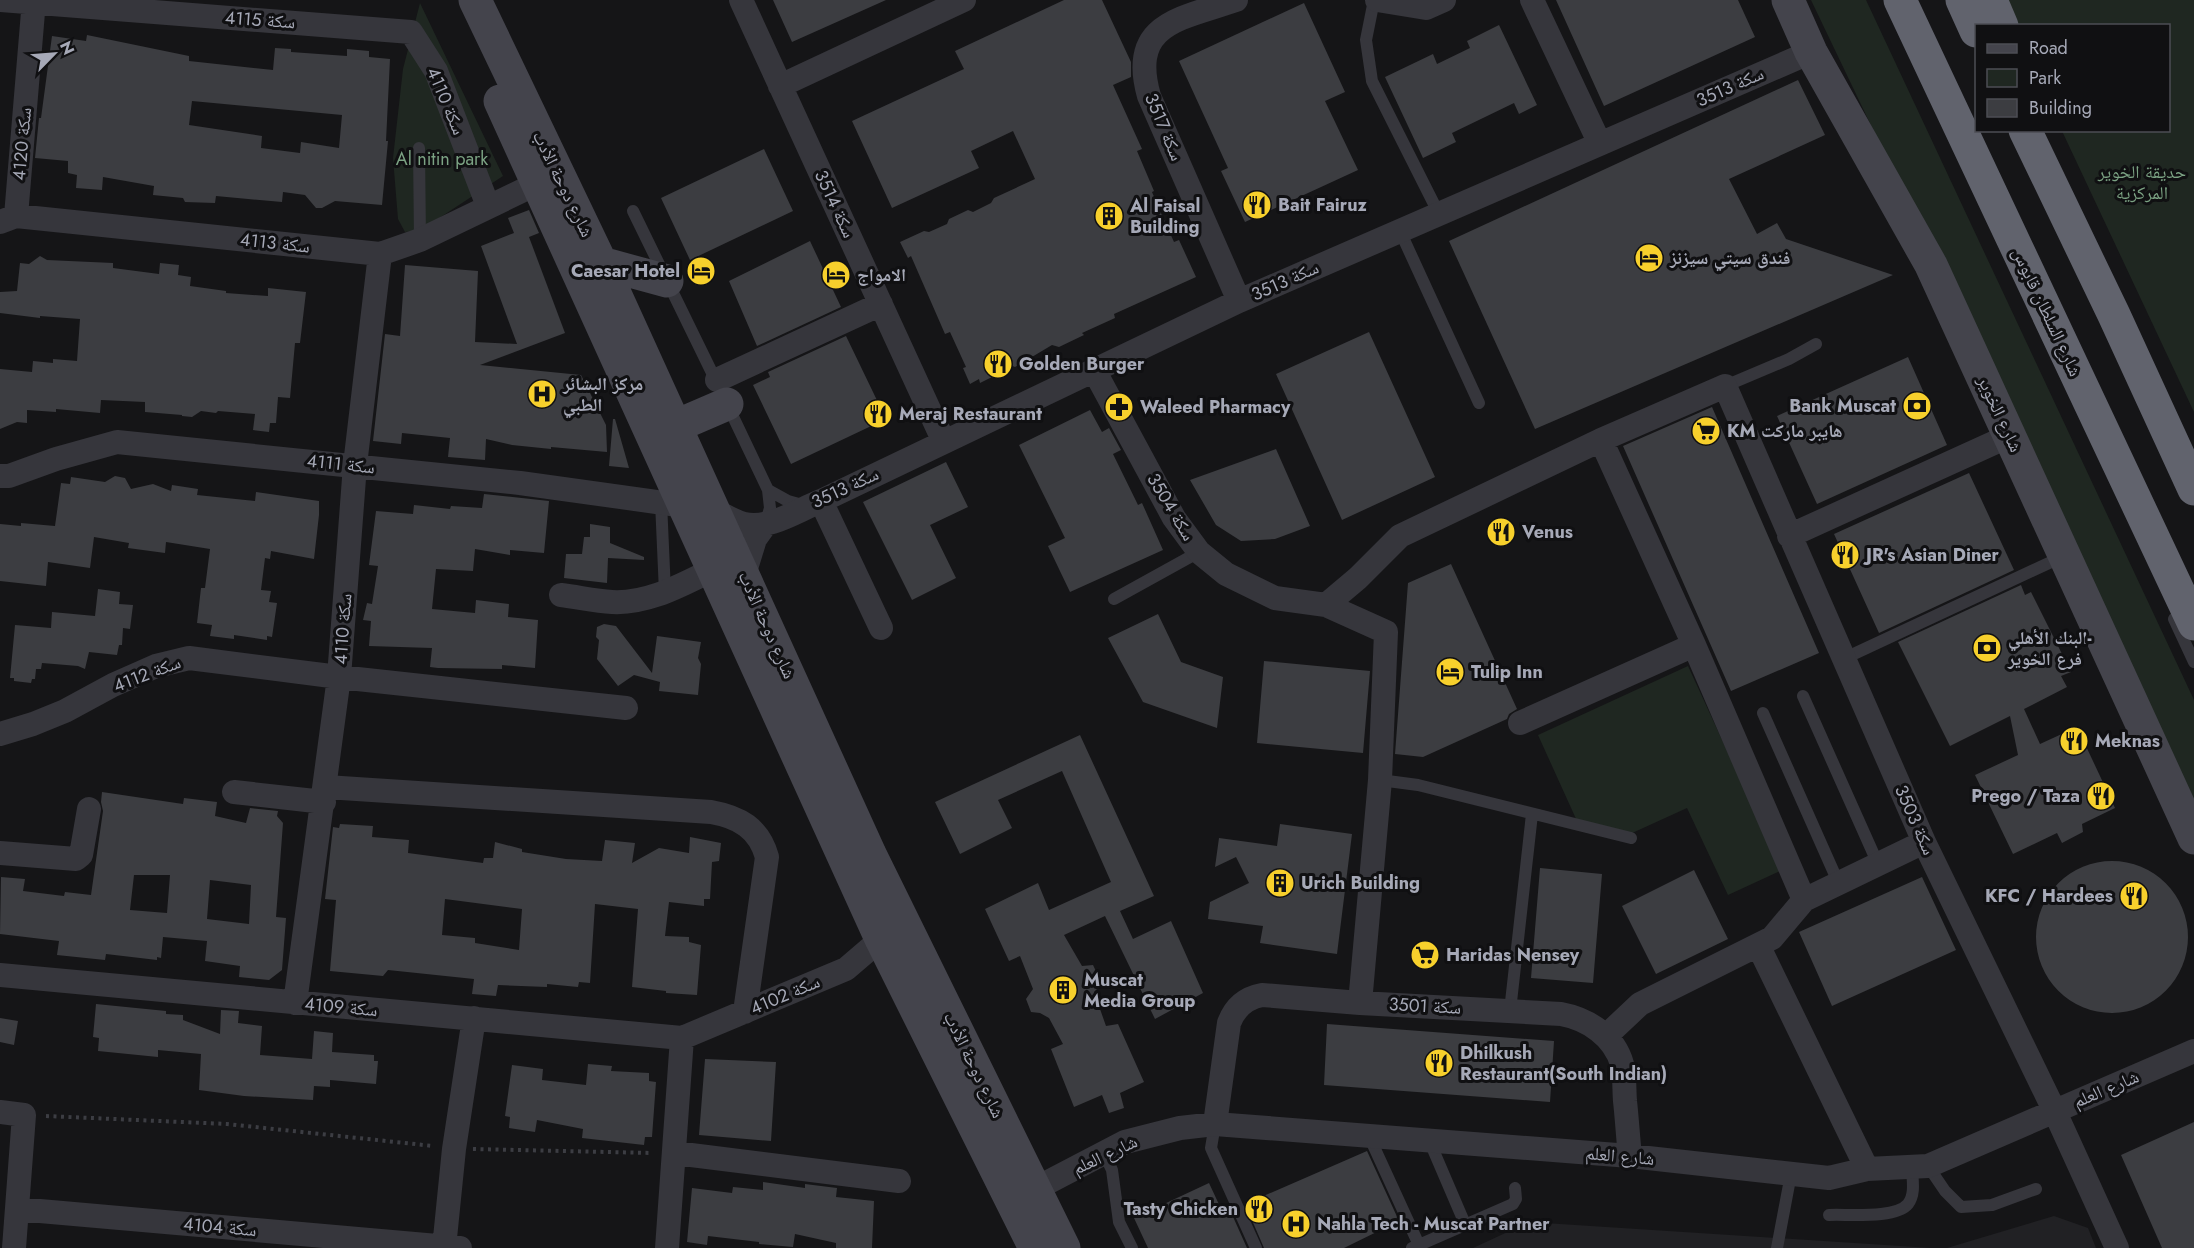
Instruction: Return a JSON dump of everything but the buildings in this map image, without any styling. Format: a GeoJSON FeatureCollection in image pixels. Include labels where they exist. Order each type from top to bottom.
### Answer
{"type":"FeatureCollection","features":[{"type":"Feature","properties":{"kind":"highway","name":"شارع السلطان قابوس"},"geometry":{"type":"LineString","coordinates":[[1900,0],[2194,624]]}},
{"type":"Feature","properties":{"kind":"highway"},"geometry":{"type":"LineString","coordinates":[[1962,0],[1975,27]]}},
{"type":"Feature","properties":{"kind":"highway"},"geometry":{"type":"LineString","coordinates":[[1991,0],[2001,24]]}},
{"type":"Feature","properties":{"kind":"highway"},"geometry":{"type":"LineString","coordinates":[[2026,132],[2194,489]]}},
{"type":"Feature","properties":{"kind":"highway"},"geometry":{"type":"LineString","coordinates":[[2049,132],[2067,180],[2071,225]]}},
{"type":"Feature","properties":{"kind":"main road","name":"شارع دوحة الأدب"},"geometry":{"type":"LineString","coordinates":[[456,0],[536,184],[687,506],[728,572],[1064,1248]]}},
{"type":"Feature","properties":{"kind":"main road","name":"شارع دوحة الأدب"},"geometry":{"type":"LineString","coordinates":[[476,0],[676,426],[687,506]]}},
{"type":"Feature","properties":{"kind":"main road","name":"شارع الخوير"},"geometry":{"type":"LineString","coordinates":[[1788,0],[1812,51],[1931,266],[2194,838]]}},
{"type":"Feature","properties":{"kind":"main road"},"geometry":{"type":"LineString","coordinates":[[601,263],[667,281]]}},
{"type":"Feature","properties":{"kind":"main road"},"geometry":{"type":"LineString","coordinates":[[676,426],[722,392]]}},
{"type":"Feature","properties":{"kind":"main road","name":"شارع دوحة الأدب"},"geometry":{"type":"LineString","coordinates":[[728,572],[881,939],[1035,1248]]}},
{"type":"Feature","properties":{"kind":"street","name":"سكة 4115"},"geometry":{"type":"LineString","coordinates":[[0,0],[411,32]]}},
{"type":"Feature","properties":{"kind":"street","name":"سكة 3514"},"geometry":{"type":"LineString","coordinates":[[741,0],[944,442]]}},
{"type":"Feature","properties":{"kind":"street"},"geometry":{"type":"LineString","coordinates":[[780,86],[935,6],[964,0]]}},
{"type":"Feature","properties":{"kind":"street","name":"سكة 3517"},"geometry":{"type":"LineString","coordinates":[[1236,0],[1164,25],[1151,38],[1145,57],[1144,79],[1149,96],[1239,301]]}},
{"type":"Feature","properties":{"kind":"street"},"geometry":{"type":"LineString","coordinates":[[1376,0],[1426,8],[1444,0]]}},
{"type":"Feature","properties":{"kind":"street"},"geometry":{"type":"LineString","coordinates":[[1532,0],[1599,144]]}},
{"type":"Feature","properties":{"kind":"street","name":"سكة 4120"},"geometry":{"type":"LineString","coordinates":[[8,219],[34,1]]}},
{"type":"Feature","properties":{"kind":"street","name":"سكة 4110"},"geometry":{"type":"LineString","coordinates":[[411,32],[436,71],[488,206]]}},
{"type":"Feature","properties":{"kind":"street","name":"سكة 3513"},"geometry":{"type":"LineString","coordinates":[[765,525],[814,504],[1239,301],[1812,51]]}},
{"type":"Feature","properties":{"kind":"street","name":"سكة 4113"},"geometry":{"type":"LineString","coordinates":[[8,219],[380,254],[420,240],[536,184]]}},
{"type":"Feature","properties":{"kind":"street","name":"سكة 4110"},"geometry":{"type":"LineString","coordinates":[[295,1003],[339,677],[355,465],[380,254]]}},
{"type":"Feature","properties":{"kind":"street"},"geometry":{"type":"LineString","coordinates":[[722,392],[881,304]]}},
{"type":"Feature","properties":{"kind":"street","name":"سكة 3504"},"geometry":{"type":"LineString","coordinates":[[1094,370],[1174,518],[1198,552],[1226,574],[1275,598],[1326,604],[1386,632],[1380,780]]}},
{"type":"Feature","properties":{"kind":"street"},"geometry":{"type":"LineString","coordinates":[[1326,604],[1358,578],[1400,536],[1601,440],[1725,386]]}},
{"type":"Feature","properties":{"kind":"street","name":"سكة 3503"},"geometry":{"type":"LineString","coordinates":[[1725,386],[1924,842],[2055,1112],[2117,1248]]}},
{"type":"Feature","properties":{"kind":"street"},"geometry":{"type":"LineString","coordinates":[[1789,536],[2009,436]]}},
{"type":"Feature","properties":{"kind":"street"},"geometry":{"type":"LineString","coordinates":[[1601,440],[1694,645],[1804,900]]}},
{"type":"Feature","properties":{"kind":"street","name":"سكة 4111"},"geometry":{"type":"LineString","coordinates":[[0,476],[9,476],[56,459],[117,442],[520,483],[687,506]]}},
{"type":"Feature","properties":{"kind":"street"},"geometry":{"type":"LineString","coordinates":[[814,504],[880,628]]}},
{"type":"Feature","properties":{"kind":"street"},"geometry":{"type":"LineString","coordinates":[[687,506],[747,525],[765,525]]}},
{"type":"Feature","properties":{"kind":"street"},"geometry":{"type":"LineString","coordinates":[[561,595],[613,602],[649,598],[728,572],[765,525]]}},
{"type":"Feature","properties":{"kind":"street"},"geometry":{"type":"LineString","coordinates":[[1520,723],[1694,645]]}},
{"type":"Feature","properties":{"kind":"street","name":"سكة 4112"},"geometry":{"type":"LineString","coordinates":[[0,734],[65,711],[156,666],[189,658],[339,677],[626,708]]}},
{"type":"Feature","properties":{"kind":"street"},"geometry":{"type":"LineString","coordinates":[[1360,1003],[1380,780]]}},
{"type":"Feature","properties":{"kind":"street"},"geometry":{"type":"LineString","coordinates":[[234,792],[325,794],[711,812],[741,820],[758,836],[767,857],[745,1012]]}},
{"type":"Feature","properties":{"kind":"street"},"geometry":{"type":"LineString","coordinates":[[0,853],[76,859],[81,855],[89,809]]}},
{"type":"Feature","properties":{"kind":"street"},"geometry":{"type":"LineString","coordinates":[[1606,1036],[1640,1004],[1772,938],[1804,900],[1924,842]]}},
{"type":"Feature","properties":{"kind":"street","name":"سكة 4102"},"geometry":{"type":"LineString","coordinates":[[682,1038],[846,969],[881,939]]}},
{"type":"Feature","properties":{"kind":"street"},"geometry":{"type":"LineString","coordinates":[[1758,945],[1867,1169]]}},
{"type":"Feature","properties":{"kind":"street","name":"سكة 4109"},"geometry":{"type":"LineString","coordinates":[[0,975],[682,1038]]}},
{"type":"Feature","properties":{"kind":"street","name":"سكة 3501"},"geometry":{"type":"LineString","coordinates":[[1215,1124],[1229,1023],[1232,1014],[1252,997],[1262,995],[1561,1014],[1576,1017],[1591,1024],[1606,1036],[1615,1048],[1622,1065],[1630,1156]]}},
{"type":"Feature","properties":{"kind":"street"},"geometry":{"type":"LineString","coordinates":[[449,1247],[454,1149],[474,1018]]}},
{"type":"Feature","properties":{"kind":"street"},"geometry":{"type":"LineString","coordinates":[[667,1248],[682,1038]]}},
{"type":"Feature","properties":{"kind":"street","name":"شارع العلم"},"geometry":{"type":"LineString","coordinates":[[1035,1189],[1125,1142],[1180,1128],[1215,1124],[1630,1156],[1829,1178],[1867,1169],[1920,1166],[2055,1112],[2194,1052]]}},
{"type":"Feature","properties":{"kind":"street"},"geometry":{"type":"LineString","coordinates":[[0,1112],[24,1115],[14,1248]]}},
{"type":"Feature","properties":{"kind":"street"},"geometry":{"type":"LineString","coordinates":[[675,1153],[899,1181]]}},
{"type":"Feature","properties":{"kind":"street","name":"سكة 4104"},"geometry":{"type":"LineString","coordinates":[[17,1209],[449,1247]]}},
{"type":"Feature","properties":{"kind":"lane"},"geometry":{"type":"LineString","coordinates":[[1376,0],[1366,40],[1372,81],[1439,214]]}},
{"type":"Feature","properties":{"kind":"lane"},"geometry":{"type":"LineString","coordinates":[[419,148],[420,240]]}},
{"type":"Feature","properties":{"kind":"lane"},"geometry":{"type":"LineString","coordinates":[[633,211],[768,490],[770,508],[765,525]]}},
{"type":"Feature","properties":{"kind":"lane"},"geometry":{"type":"LineString","coordinates":[[1400,231],[1479,404]]}},
{"type":"Feature","properties":{"kind":"lane"},"geometry":{"type":"LineString","coordinates":[[1725,386],[1816,344]]}},
{"type":"Feature","properties":{"kind":"lane"},"geometry":{"type":"LineString","coordinates":[[768,490],[788,501],[814,504]]}},
{"type":"Feature","properties":{"kind":"lane"},"geometry":{"type":"LineString","coordinates":[[666,592],[687,506]]}},
{"type":"Feature","properties":{"kind":"lane"},"geometry":{"type":"LineString","coordinates":[[1114,599],[1198,552]]}},
{"type":"Feature","properties":{"kind":"lane"},"geometry":{"type":"LineString","coordinates":[[1844,659],[2065,555]]}},
{"type":"Feature","properties":{"kind":"lane"},"geometry":{"type":"LineString","coordinates":[[2170,574],[2170,604],[2194,662]]}},
{"type":"Feature","properties":{"kind":"lane"},"geometry":{"type":"LineString","coordinates":[[1803,696],[1878,864]]}},
{"type":"Feature","properties":{"kind":"lane"},"geometry":{"type":"LineString","coordinates":[[1763,713],[1839,884]]}},
{"type":"Feature","properties":{"kind":"lane"},"geometry":{"type":"LineString","coordinates":[[1380,780],[1418,785],[1631,838]]}},
{"type":"Feature","properties":{"kind":"lane"},"geometry":{"type":"LineString","coordinates":[[1510,1011],[1532,814]]}},
{"type":"Feature","properties":{"kind":"lane"},"geometry":{"type":"LineString","coordinates":[[1215,1124],[1211,1148],[1256,1248]]}},
{"type":"Feature","properties":{"kind":"lane"},"geometry":{"type":"LineString","coordinates":[[1369,1136],[1415,1246],[1513,1204],[1516,1199],[1515,1188]]}},
{"type":"Feature","properties":{"kind":"lane"},"geometry":{"type":"LineString","coordinates":[[1429,1140],[1466,1224]]}},
{"type":"Feature","properties":{"kind":"lane"},"geometry":{"type":"LineString","coordinates":[[1104,1153],[1112,1170],[1119,1222],[1132,1248]]}},
{"type":"Feature","properties":{"kind":"lane"},"geometry":{"type":"LineString","coordinates":[[1829,1215],[1881,1214],[1898,1210],[1908,1204],[1920,1166],[1961,1207],[1992,1205],[2037,1189]]}},
{"type":"Feature","properties":{"kind":"lane"},"geometry":{"type":"LineString","coordinates":[[1777,1248],[1791,1174]]}},
{"type":"Feature","properties":{"kind":"path"},"geometry":{"type":"LineString","coordinates":[[24,1115],[227,1124],[454,1149],[675,1153]]}},
{"type":"Feature","properties":{"kind":"shaded area"},"geometry":{"type":"Polygon","coordinates":[[[2054,1216],[2088,1228],[2096,1248],[1947,1248],[2054,1216]]]}},
{"type":"Feature","properties":{"kind":"shaded area"},"geometry":{"type":"Polygon","coordinates":[[[1529,1222],[1931,1248],[1473,1248],[1529,1222]]]}},
{"type":"Feature","properties":{"kind":"green space"},"geometry":{"type":"Polygon","coordinates":[[[1811,0],[1866,0],[2194,700],[2194,800],[1811,0]]]}},
{"type":"Feature","properties":{"kind":"green space","name":"حديقة الخوير المركزية"},"geometry":{"type":"Polygon","coordinates":[[[2005,0],[2194,0],[2194,412],[2062,132],[2170,132],[2170,24],[2015,24],[2005,0]]]}},
{"type":"Feature","properties":{"kind":"green space","name":"Al nitin park"},"geometry":{"type":"Polygon","coordinates":[[[420,3],[503,176],[421,230],[405,232],[398,219],[393,158],[403,69],[420,3]]]}},
{"type":"Feature","properties":{"kind":"green space"},"geometry":{"type":"Polygon","coordinates":[[[1688,666],[1782,870],[1728,895],[1687,808],[1630,834],[1577,821],[1538,735],[1688,666]]]}},
{"type":"Feature","properties":{"kind":"place","name":"Bait Fairuz"},"geometry":{"type":"Point","coordinates":[1257,205]}},
{"type":"Feature","properties":{"kind":"place","name":"Al Faisal Building"},"geometry":{"type":"Point","coordinates":[1109,216]}},
{"type":"Feature","properties":{"kind":"place","name":"فندق سيتي سيزنز"},"geometry":{"type":"Point","coordinates":[1649,258]}},
{"type":"Feature","properties":{"kind":"place","name":"Caesar Hotel"},"geometry":{"type":"Point","coordinates":[701,271]}},
{"type":"Feature","properties":{"kind":"place","name":"الامواج"},"geometry":{"type":"Point","coordinates":[836,275]}},
{"type":"Feature","properties":{"kind":"place","name":"Golden Burger"},"geometry":{"type":"Point","coordinates":[998,364]}},
{"type":"Feature","properties":{"kind":"place","name":"مركز البشائر الطبي"},"geometry":{"type":"Point","coordinates":[542,394]}},
{"type":"Feature","properties":{"kind":"place","name":"Bank Muscat"},"geometry":{"type":"Point","coordinates":[1917,406]}},
{"type":"Feature","properties":{"kind":"place","name":"Waleed Pharmacy"},"geometry":{"type":"Point","coordinates":[1119,407]}},
{"type":"Feature","properties":{"kind":"place","name":"Meraj Restaurant"},"geometry":{"type":"Point","coordinates":[878,414]}},
{"type":"Feature","properties":{"kind":"place","name":"KM هايبر ماركت"},"geometry":{"type":"Point","coordinates":[1706,431]}},
{"type":"Feature","properties":{"kind":"place","name":"Venus"},"geometry":{"type":"Point","coordinates":[1501,532]}},
{"type":"Feature","properties":{"kind":"place","name":"JR's Asian Diner"},"geometry":{"type":"Point","coordinates":[1845,555]}},
{"type":"Feature","properties":{"kind":"place","name":"البنك الأهلي- فرع الخوير"},"geometry":{"type":"Point","coordinates":[1987,648]}},
{"type":"Feature","properties":{"kind":"place","name":"Tulip Inn"},"geometry":{"type":"Point","coordinates":[1450,672]}},
{"type":"Feature","properties":{"kind":"place","name":"Meknas"},"geometry":{"type":"Point","coordinates":[2074,741]}},
{"type":"Feature","properties":{"kind":"place","name":"Prego / Taza"},"geometry":{"type":"Point","coordinates":[2101,796]}},
{"type":"Feature","properties":{"kind":"place","name":"Urich Building"},"geometry":{"type":"Point","coordinates":[1280,883]}},
{"type":"Feature","properties":{"kind":"place","name":"KFC / Hardees"},"geometry":{"type":"Point","coordinates":[2134,896]}},
{"type":"Feature","properties":{"kind":"place","name":"Haridas Nensey"},"geometry":{"type":"Point","coordinates":[1425,955]}},
{"type":"Feature","properties":{"kind":"place","name":"Muscat Media Group"},"geometry":{"type":"Point","coordinates":[1063,990]}},
{"type":"Feature","properties":{"kind":"place","name":"Dhilkush Restaurant(South Indian)"},"geometry":{"type":"Point","coordinates":[1439,1063]}},
{"type":"Feature","properties":{"kind":"place","name":"Tasty Chicken"},"geometry":{"type":"Point","coordinates":[1259,1209]}},
{"type":"Feature","properties":{"kind":"place","name":"Nahla Tech - Muscat Partner"},"geometry":{"type":"Point","coordinates":[1296,1224]}}]}
